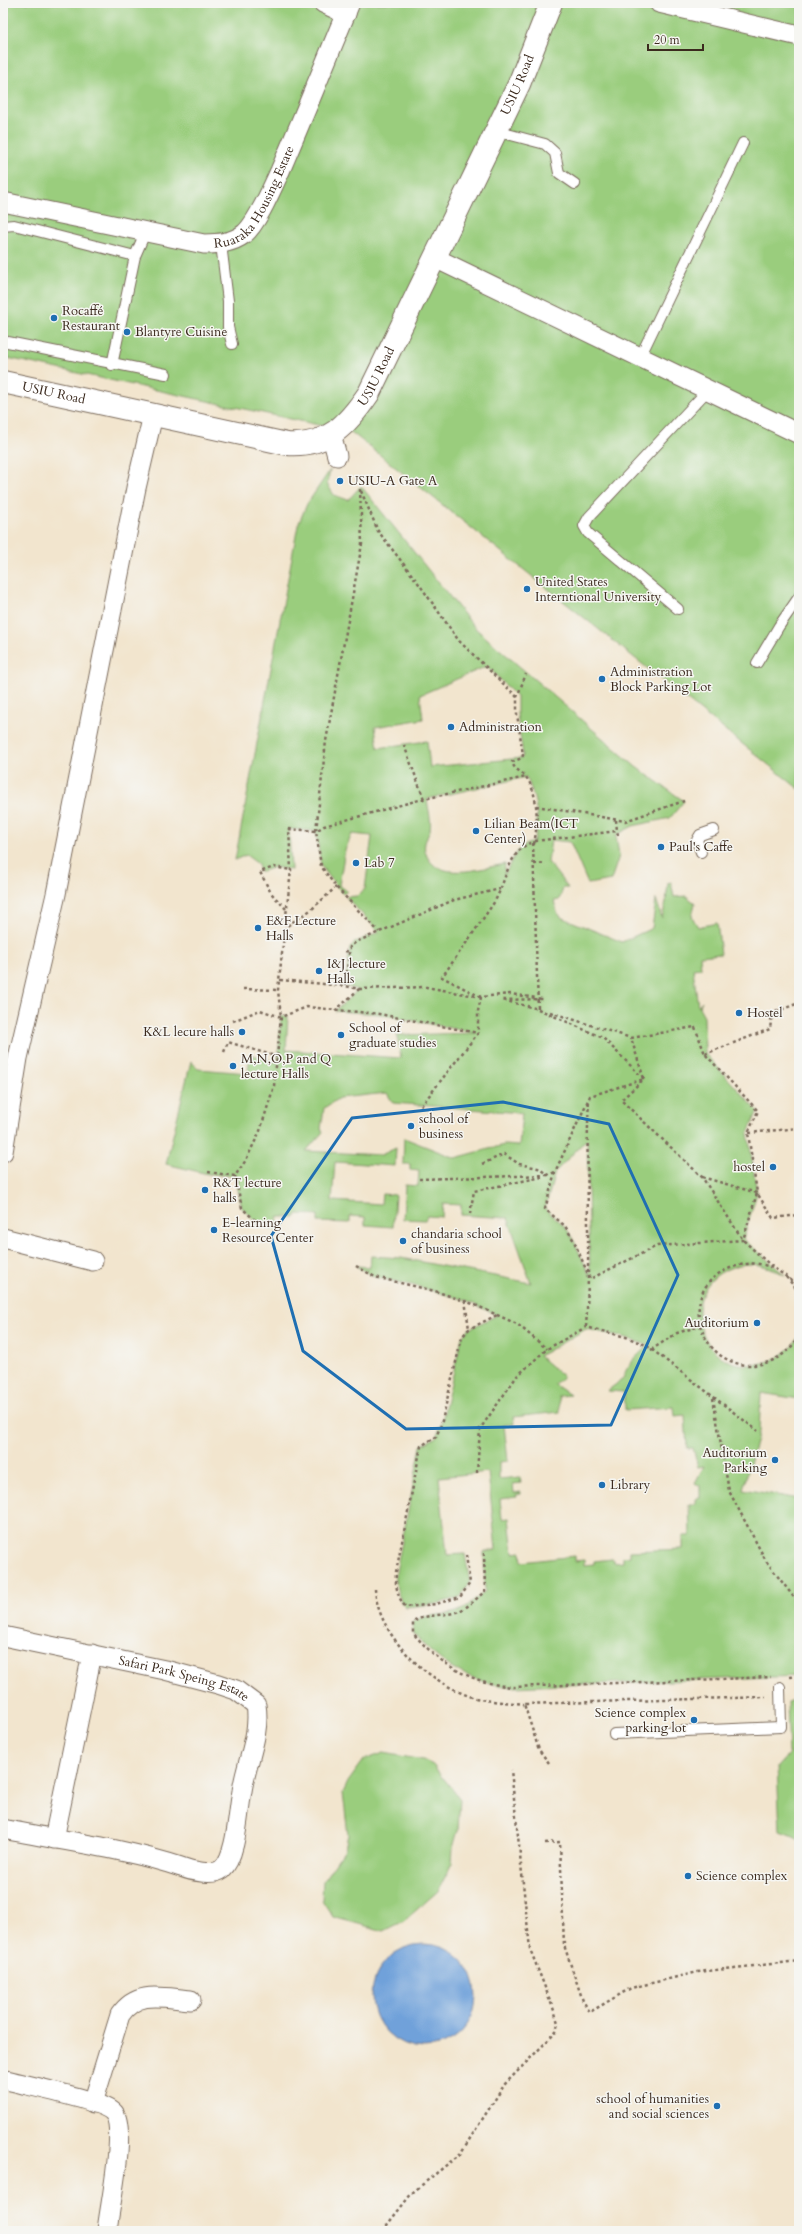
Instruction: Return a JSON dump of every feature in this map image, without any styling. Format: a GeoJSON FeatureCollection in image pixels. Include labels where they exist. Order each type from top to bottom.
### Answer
{"type":"FeatureCollection","features":[{"type":"Feature","properties":{"kind":"street","name":"Ruaraka Housing Estate"},"geometry":{"type":"LineString","coordinates":[[3,202],[134,229],[144,233],[204,244],[221,244],[245,233],[265,202],[305,114],[348,8],[323,3]]}},
{"type":"Feature","properties":{"kind":"street","name":"USIU Road"},"geometry":{"type":"LineString","coordinates":[[3,382],[287,444],[301,445],[314,443],[331,434],[354,416],[369,393],[519,84],[551,3]]}},
{"type":"Feature","properties":{"kind":"street"},"geometry":{"type":"LineString","coordinates":[[658,3],[799,36]]}},
{"type":"Feature","properties":{"kind":"street"},"geometry":{"type":"LineString","coordinates":[[434,258],[799,434]]}},
{"type":"Feature","properties":{"kind":"street"},"geometry":{"type":"LineString","coordinates":[[3,1152],[18,1058],[45,946],[136,488],[153,415]]}},
{"type":"Feature","properties":{"kind":"street"},"geometry":{"type":"LineString","coordinates":[[331,434],[337,456]]}},
{"type":"Feature","properties":{"kind":"street"},"geometry":{"type":"LineString","coordinates":[[3,1238],[93,1261]]}},
{"type":"Feature","properties":{"kind":"street","name":"Safari Park Speing Estate"},"geometry":{"type":"LineString","coordinates":[[3,1636],[165,1670],[236,1690],[256,1705],[257,1729],[242,1789],[232,1854],[223,1869],[217,1872],[201,1871],[155,1860],[3,1829]]}},
{"type":"Feature","properties":{"kind":"street"},"geometry":{"type":"LineString","coordinates":[[54,1839],[92,1654]]}},
{"type":"Feature","properties":{"kind":"street"},"geometry":{"type":"LineString","coordinates":[[93,2103],[120,2016],[128,2004],[138,1999],[151,1997],[191,2000]]}},
{"type":"Feature","properties":{"kind":"street"},"geometry":{"type":"LineString","coordinates":[[3,2079],[93,2103],[107,2108],[114,2113],[119,2130],[118,2157],[107,2231]]}},
{"type":"Feature","properties":{"kind":"lane"},"geometry":{"type":"LineString","coordinates":[[496,131],[545,144],[555,153],[559,173],[575,184]]}},
{"type":"Feature","properties":{"kind":"lane"},"geometry":{"type":"LineString","coordinates":[[640,357],[743,143]]}},
{"type":"Feature","properties":{"kind":"lane"},"geometry":{"type":"LineString","coordinates":[[3,226],[14,225],[135,256]]}},
{"type":"Feature","properties":{"kind":"lane"},"geometry":{"type":"LineString","coordinates":[[112,365],[135,256],[144,233]]}},
{"type":"Feature","properties":{"kind":"lane"},"geometry":{"type":"LineString","coordinates":[[221,244],[228,301],[228,328],[232,344]]}},
{"type":"Feature","properties":{"kind":"lane"},"geometry":{"type":"LineString","coordinates":[[3,341],[112,365],[166,374]]}},
{"type":"Feature","properties":{"kind":"lane"},"geometry":{"type":"LineString","coordinates":[[678,609],[588,533],[584,526],[589,517],[708,391]]}},
{"type":"Feature","properties":{"kind":"lane"},"geometry":{"type":"LineString","coordinates":[[757,663],[779,626],[799,597]]}},
{"type":"Feature","properties":{"kind":"lane"},"geometry":{"type":"LineString","coordinates":[[701,852],[697,840],[700,835],[714,830]]}},
{"type":"Feature","properties":{"kind":"lane"},"geometry":{"type":"LineString","coordinates":[[614,1734],[781,1727],[780,1687]]}},
{"type":"Feature","properties":{"kind":"path"},"geometry":{"type":"LineString","coordinates":[[379,932],[336,887],[321,866],[316,831],[326,741],[362,544],[360,489],[378,531],[419,584],[459,641],[517,696]]}},
{"type":"Feature","properties":{"kind":"path"},"geometry":{"type":"LineString","coordinates":[[526,674],[517,696],[517,714],[523,755],[522,758],[512,762],[513,767],[526,777],[536,806],[537,829],[534,842],[534,864],[538,1009]]}},
{"type":"Feature","properties":{"kind":"path"},"geometry":{"type":"LineString","coordinates":[[404,745],[424,799]]}},
{"type":"Feature","properties":{"kind":"path"},"geometry":{"type":"LineString","coordinates":[[272,1222],[260,1225],[242,1208],[235,1176],[246,1160],[269,1107],[278,1057],[281,1017],[278,990],[291,870],[289,829],[316,831],[324,826],[424,799],[526,777]]}},
{"type":"Feature","properties":{"kind":"path"},"geometry":{"type":"LineString","coordinates":[[536,806],[626,821],[684,802]]}},
{"type":"Feature","properties":{"kind":"path"},"geometry":{"type":"LineString","coordinates":[[616,820],[618,835]]}},
{"type":"Feature","properties":{"kind":"path"},"geometry":{"type":"LineString","coordinates":[[482,997],[442,977],[494,904],[516,855],[523,846],[534,842],[618,831]]}},
{"type":"Feature","properties":{"kind":"path"},"geometry":{"type":"LineString","coordinates":[[534,864],[545,863]]}},
{"type":"Feature","properties":{"kind":"path"},"geometry":{"type":"LineString","coordinates":[[286,910],[271,893],[260,872],[274,867],[291,870]]}},
{"type":"Feature","properties":{"kind":"path"},"geometry":{"type":"LineString","coordinates":[[282,946],[287,926],[312,909],[336,887]]}},
{"type":"Feature","properties":{"kind":"path"},"geometry":{"type":"LineString","coordinates":[[345,986],[350,947],[356,942],[454,900],[501,889]]}},
{"type":"Feature","properties":{"kind":"path"},"geometry":{"type":"LineString","coordinates":[[345,951],[350,952]]}},
{"type":"Feature","properties":{"kind":"path"},"geometry":{"type":"LineString","coordinates":[[280,980],[345,986],[359,989],[426,987],[482,997],[510,994],[543,999],[502,1000],[538,1009],[632,1038],[695,1028],[705,1054],[758,1111],[748,1133],[757,1193],[773,1218],[799,1215]]}},
{"type":"Feature","properties":{"kind":"path"},"geometry":{"type":"LineString","coordinates":[[243,989],[278,990]]}},
{"type":"Feature","properties":{"kind":"path"},"geometry":{"type":"LineString","coordinates":[[335,1011],[359,989]]}},
{"type":"Feature","properties":{"kind":"path"},"geometry":{"type":"LineString","coordinates":[[421,1106],[478,1033],[478,1011],[482,997]]}},
{"type":"Feature","properties":{"kind":"path"},"geometry":{"type":"LineString","coordinates":[[705,1054],[770,1029],[772,1013],[799,1003]]}},
{"type":"Feature","properties":{"kind":"path"},"geometry":{"type":"LineString","coordinates":[[233,1021],[260,1010],[281,1017],[307,1008],[379,1014],[478,1033]]}},
{"type":"Feature","properties":{"kind":"path"},"geometry":{"type":"LineString","coordinates":[[538,1009],[603,1038],[644,1078]]}},
{"type":"Feature","properties":{"kind":"path"},"geometry":{"type":"LineString","coordinates":[[632,1038],[644,1078]]}},
{"type":"Feature","properties":{"kind":"path"},"geometry":{"type":"LineString","coordinates":[[224,1052],[228,1042],[278,1057]]}},
{"type":"Feature","properties":{"kind":"path"},"geometry":{"type":"LineString","coordinates":[[590,1279],[574,1241],[565,1226],[544,1209],[555,1172],[590,1096],[644,1078]]}},
{"type":"Feature","properties":{"kind":"path"},"geometry":{"type":"LineString","coordinates":[[644,1078],[622,1100],[702,1178],[743,1240],[770,1265],[799,1286]]}},
{"type":"Feature","properties":{"kind":"path"},"geometry":{"type":"LineString","coordinates":[[586,1327],[590,1279],[587,1136],[590,1096]]}},
{"type":"Feature","properties":{"kind":"path"},"geometry":{"type":"LineString","coordinates":[[748,1133],[799,1128]]}},
{"type":"Feature","properties":{"kind":"path"},"geometry":{"type":"LineString","coordinates":[[482,1164],[504,1154],[519,1164],[538,1168],[548,1176]]}},
{"type":"Feature","properties":{"kind":"path"},"geometry":{"type":"LineString","coordinates":[[208,1172],[235,1176]]}},
{"type":"Feature","properties":{"kind":"path"},"geometry":{"type":"LineString","coordinates":[[470,1214],[474,1191],[548,1176],[555,1172]]}},
{"type":"Feature","properties":{"kind":"path"},"geometry":{"type":"LineString","coordinates":[[419,1179],[548,1176]]}},
{"type":"Feature","properties":{"kind":"path"},"geometry":{"type":"LineString","coordinates":[[702,1178],[757,1193]]}},
{"type":"Feature","properties":{"kind":"path"},"geometry":{"type":"LineString","coordinates":[[743,1240],[757,1193]]}},
{"type":"Feature","properties":{"kind":"path"},"geometry":{"type":"LineString","coordinates":[[590,1279],[657,1246],[743,1240]]}},
{"type":"Feature","properties":{"kind":"path"},"geometry":{"type":"LineString","coordinates":[[799,1297],[795,1287],[785,1275],[769,1267],[754,1264],[739,1264],[722,1271],[710,1281],[701,1296],[699,1311],[700,1326],[708,1343],[719,1356],[735,1364],[752,1366],[772,1362],[785,1353],[799,1336]]}},
{"type":"Feature","properties":{"kind":"path"},"geometry":{"type":"LineString","coordinates":[[356,1266],[375,1277],[465,1300],[528,1332],[547,1349]]}},
{"type":"Feature","properties":{"kind":"path"},"geometry":{"type":"LineString","coordinates":[[465,1300],[469,1329]]}},
{"type":"Feature","properties":{"kind":"path"},"geometry":{"type":"LineString","coordinates":[[466,1555],[470,1583],[460,1597],[436,1604],[406,1607],[402,1603],[395,1583],[396,1572],[421,1446],[436,1437],[462,1337],[469,1329],[497,1315]]}},
{"type":"Feature","properties":{"kind":"path"},"geometry":{"type":"LineString","coordinates":[[651,1350],[677,1333],[700,1326]]}},
{"type":"Feature","properties":{"kind":"path"},"geometry":{"type":"LineString","coordinates":[[477,1473],[480,1429],[517,1376],[547,1349],[586,1327],[626,1337],[646,1345],[713,1398],[758,1431]]}},
{"type":"Feature","properties":{"kind":"path"},"geometry":{"type":"LineString","coordinates":[[713,1398],[729,1491],[766,1561],[799,1604]]}},
{"type":"Feature","properties":{"kind":"path"},"geometry":{"type":"LineString","coordinates":[[484,1553],[485,1591],[472,1603],[454,1612],[422,1616],[413,1622],[413,1633],[428,1651],[463,1674],[490,1685],[513,1687],[775,1677]]}},
{"type":"Feature","properties":{"kind":"path"},"geometry":{"type":"LineString","coordinates":[[376,1589],[376,1603],[394,1636],[410,1657],[432,1676],[455,1690],[474,1697],[524,1704],[766,1696],[769,1703]]}},
{"type":"Feature","properties":{"kind":"path"},"geometry":{"type":"LineString","coordinates":[[783,1677],[799,1676]]}},
{"type":"Feature","properties":{"kind":"path"},"geometry":{"type":"LineString","coordinates":[[524,1704],[539,1750],[549,1763]]}},
{"type":"Feature","properties":{"kind":"path"},"geometry":{"type":"LineString","coordinates":[[391,2231],[387,2225],[412,2193],[460,2154],[505,2084],[556,2032],[558,2023],[555,2013],[530,1949],[511,1770]]}},
{"type":"Feature","properties":{"kind":"path"},"geometry":{"type":"LineString","coordinates":[[545,1843],[560,1842],[564,1945],[583,2001],[590,2012],[631,1988],[698,1972],[799,1961]]}},
{"type":"Feature","properties":{"kind":"highlighted area"},"geometry":{"type":"Polygon","coordinates":[[[503,1102],[609,1124],[678,1275],[611,1425],[406,1429],[303,1351],[271,1236],[352,1118],[503,1102]]]}},
{"type":"Feature","properties":{"kind":"green space"},"geometry":{"type":"Polygon","coordinates":[[[3,3],[799,3],[799,789],[351,432],[3,357],[3,3]]]}},
{"type":"Feature","properties":{"kind":"green space"},"geometry":{"type":"Polygon","coordinates":[[[330,470],[327,484],[334,495],[348,500],[361,486],[475,628],[636,767],[684,801],[670,818],[633,826],[616,835],[619,856],[611,880],[588,884],[570,842],[551,840],[548,862],[568,888],[563,888],[559,900],[554,901],[557,912],[561,917],[622,942],[652,928],[656,899],[662,918],[666,902],[668,883],[671,882],[674,897],[686,896],[695,903],[692,917],[698,927],[717,923],[721,954],[700,956],[701,968],[693,969],[698,1006],[702,1001],[699,1007],[704,1016],[705,1054],[758,1111],[748,1133],[757,1193],[743,1239],[785,1275],[765,1266],[751,1264],[744,1264],[730,1268],[713,1279],[703,1294],[699,1311],[701,1328],[709,1344],[721,1357],[738,1364],[758,1364],[771,1361],[787,1351],[799,1336],[799,1399],[761,1393],[759,1432],[743,1489],[799,1499],[799,1676],[513,1687],[483,1681],[470,1677],[457,1670],[434,1654],[413,1633],[413,1622],[418,1619],[427,1616],[458,1612],[485,1591],[484,1552],[496,1550],[488,1472],[439,1477],[447,1555],[465,1554],[470,1583],[460,1597],[436,1604],[406,1607],[400,1599],[396,1586],[396,1572],[421,1446],[436,1437],[441,1425],[462,1337],[469,1329],[497,1315],[465,1300],[412,1285],[375,1277],[356,1266],[370,1267],[371,1256],[401,1258],[531,1283],[508,1218],[461,1215],[461,1205],[443,1204],[442,1217],[427,1216],[425,1220],[403,1219],[405,1185],[418,1186],[419,1171],[410,1170],[410,1164],[403,1164],[404,1138],[455,1158],[504,1145],[519,1146],[522,1113],[393,1103],[387,1093],[339,1098],[324,1108],[321,1129],[323,1132],[306,1151],[381,1155],[396,1148],[395,1166],[335,1162],[332,1201],[381,1204],[382,1194],[395,1195],[393,1227],[365,1225],[365,1217],[350,1216],[350,1223],[318,1222],[318,1215],[297,1214],[296,1217],[278,1217],[278,1231],[260,1225],[242,1208],[235,1176],[208,1174],[166,1164],[191,1061],[198,1069],[248,1073],[250,1054],[278,1063],[281,1017],[288,1016],[286,1050],[401,1058],[397,1035],[476,1033],[379,1014],[335,1011],[358,990],[345,986],[350,947],[356,942],[379,932],[346,897],[357,896],[365,889],[372,836],[352,834],[345,850],[339,885],[347,891],[343,894],[321,866],[316,831],[289,829],[291,870],[274,867],[260,872],[258,864],[246,855],[235,860],[298,525],[307,504],[330,470]],[[487,666],[420,695],[423,719],[375,727],[378,748],[427,741],[430,767],[522,758],[523,755],[517,714],[517,697],[487,666]],[[526,777],[427,799],[430,830],[425,842],[425,851],[430,861],[438,868],[448,871],[460,871],[505,864],[504,876],[519,850],[523,846],[533,843],[537,827],[537,818],[535,801],[530,784],[526,777]],[[587,1139],[555,1172],[545,1209],[565,1226],[574,1241],[590,1276],[587,1139]],[[586,1329],[539,1356],[564,1377],[554,1384],[570,1395],[559,1396],[560,1412],[513,1417],[514,1424],[504,1425],[508,1461],[499,1462],[499,1479],[520,1477],[521,1483],[513,1484],[514,1493],[521,1492],[521,1494],[516,1495],[517,1497],[500,1499],[502,1519],[509,1518],[513,1553],[521,1552],[522,1562],[575,1556],[575,1561],[584,1560],[584,1565],[594,1564],[594,1561],[612,1559],[614,1563],[623,1562],[623,1557],[630,1556],[630,1551],[683,1549],[683,1536],[690,1536],[689,1504],[696,1504],[696,1498],[700,1497],[700,1486],[695,1483],[704,1466],[698,1467],[693,1448],[687,1448],[685,1415],[675,1416],[674,1407],[625,1410],[624,1392],[607,1391],[623,1379],[624,1374],[630,1364],[652,1343],[647,1345],[624,1337],[586,1329]]]}},
{"type":"Feature","properties":{"kind":"green space"},"geometry":{"type":"Polygon","coordinates":[[[799,1698],[799,1841],[796,1837],[780,1831],[777,1767],[789,1754],[787,1702],[799,1698]]]}},
{"type":"Feature","properties":{"kind":"green space"},"geometry":{"type":"Polygon","coordinates":[[[384,1753],[423,1760],[433,1765],[460,1799],[458,1830],[453,1848],[452,1863],[438,1891],[404,1921],[384,1931],[333,1917],[322,1900],[323,1881],[345,1849],[348,1835],[343,1793],[348,1782],[364,1760],[384,1753]]]}},
{"type":"Feature","properties":{"kind":"water"},"geometry":{"type":"Polygon","coordinates":[[[424,1944],[444,1948],[461,1959],[472,1976],[476,1996],[472,2016],[461,2033],[444,2044],[424,2048],[404,2044],[387,2033],[376,2016],[372,1996],[376,1976],[387,1959],[404,1948],[424,1944]]]}},
{"type":"Feature","properties":{"kind":"place","name":"Rocaffé Restaurant"},"geometry":{"type":"Point","coordinates":[54,318]}},
{"type":"Feature","properties":{"kind":"place","name":"Blantyre Cuisine"},"geometry":{"type":"Point","coordinates":[127,332]}},
{"type":"Feature","properties":{"kind":"place","name":"USIU-A Gate A"},"geometry":{"type":"Point","coordinates":[340,481]}},
{"type":"Feature","properties":{"kind":"place","name":"United States Interntional University"},"geometry":{"type":"Point","coordinates":[527,589]}},
{"type":"Feature","properties":{"kind":"place","name":"Administration Block Parking Lot"},"geometry":{"type":"Point","coordinates":[602,679]}},
{"type":"Feature","properties":{"kind":"place","name":"Administration"},"geometry":{"type":"Point","coordinates":[451,727]}},
{"type":"Feature","properties":{"kind":"place","name":"Lilian Beam(ICT Center)"},"geometry":{"type":"Point","coordinates":[476,831]}},
{"type":"Feature","properties":{"kind":"place","name":"Paul's Caffe"},"geometry":{"type":"Point","coordinates":[661,847]}},
{"type":"Feature","properties":{"kind":"place","name":"Lab 7"},"geometry":{"type":"Point","coordinates":[356,863]}},
{"type":"Feature","properties":{"kind":"place","name":"E&F Lecture Halls"},"geometry":{"type":"Point","coordinates":[258,928]}},
{"type":"Feature","properties":{"kind":"place","name":"I&J lecture Halls"},"geometry":{"type":"Point","coordinates":[319,971]}},
{"type":"Feature","properties":{"kind":"place","name":"Hostel"},"geometry":{"type":"Point","coordinates":[739,1013]}},
{"type":"Feature","properties":{"kind":"place","name":"K&L lecure halls"},"geometry":{"type":"Point","coordinates":[242,1032]}},
{"type":"Feature","properties":{"kind":"place","name":"School of graduate studies"},"geometry":{"type":"Point","coordinates":[341,1035]}},
{"type":"Feature","properties":{"kind":"place","name":"M,N,O,P and Q lecture Halls"},"geometry":{"type":"Point","coordinates":[233,1066]}},
{"type":"Feature","properties":{"kind":"place","name":"school of business"},"geometry":{"type":"Point","coordinates":[411,1126]}},
{"type":"Feature","properties":{"kind":"place","name":"hostel"},"geometry":{"type":"Point","coordinates":[773,1167]}},
{"type":"Feature","properties":{"kind":"place","name":"R&T lecture halls"},"geometry":{"type":"Point","coordinates":[205,1190]}},
{"type":"Feature","properties":{"kind":"place","name":"E-learning Resource Center"},"geometry":{"type":"Point","coordinates":[214,1230]}},
{"type":"Feature","properties":{"kind":"place","name":"chandaria school of business"},"geometry":{"type":"Point","coordinates":[403,1241]}},
{"type":"Feature","properties":{"kind":"place","name":"Auditorium"},"geometry":{"type":"Point","coordinates":[757,1323]}},
{"type":"Feature","properties":{"kind":"place","name":"Auditorium Parking"},"geometry":{"type":"Point","coordinates":[775,1460]}},
{"type":"Feature","properties":{"kind":"place","name":"Library"},"geometry":{"type":"Point","coordinates":[602,1485]}},
{"type":"Feature","properties":{"kind":"place","name":"Science complex parking lot"},"geometry":{"type":"Point","coordinates":[694,1720]}},
{"type":"Feature","properties":{"kind":"place","name":"Science complex"},"geometry":{"type":"Point","coordinates":[688,1876]}},
{"type":"Feature","properties":{"kind":"place","name":"school of humanities and social sciences"},"geometry":{"type":"Point","coordinates":[717,2106]}}]}
